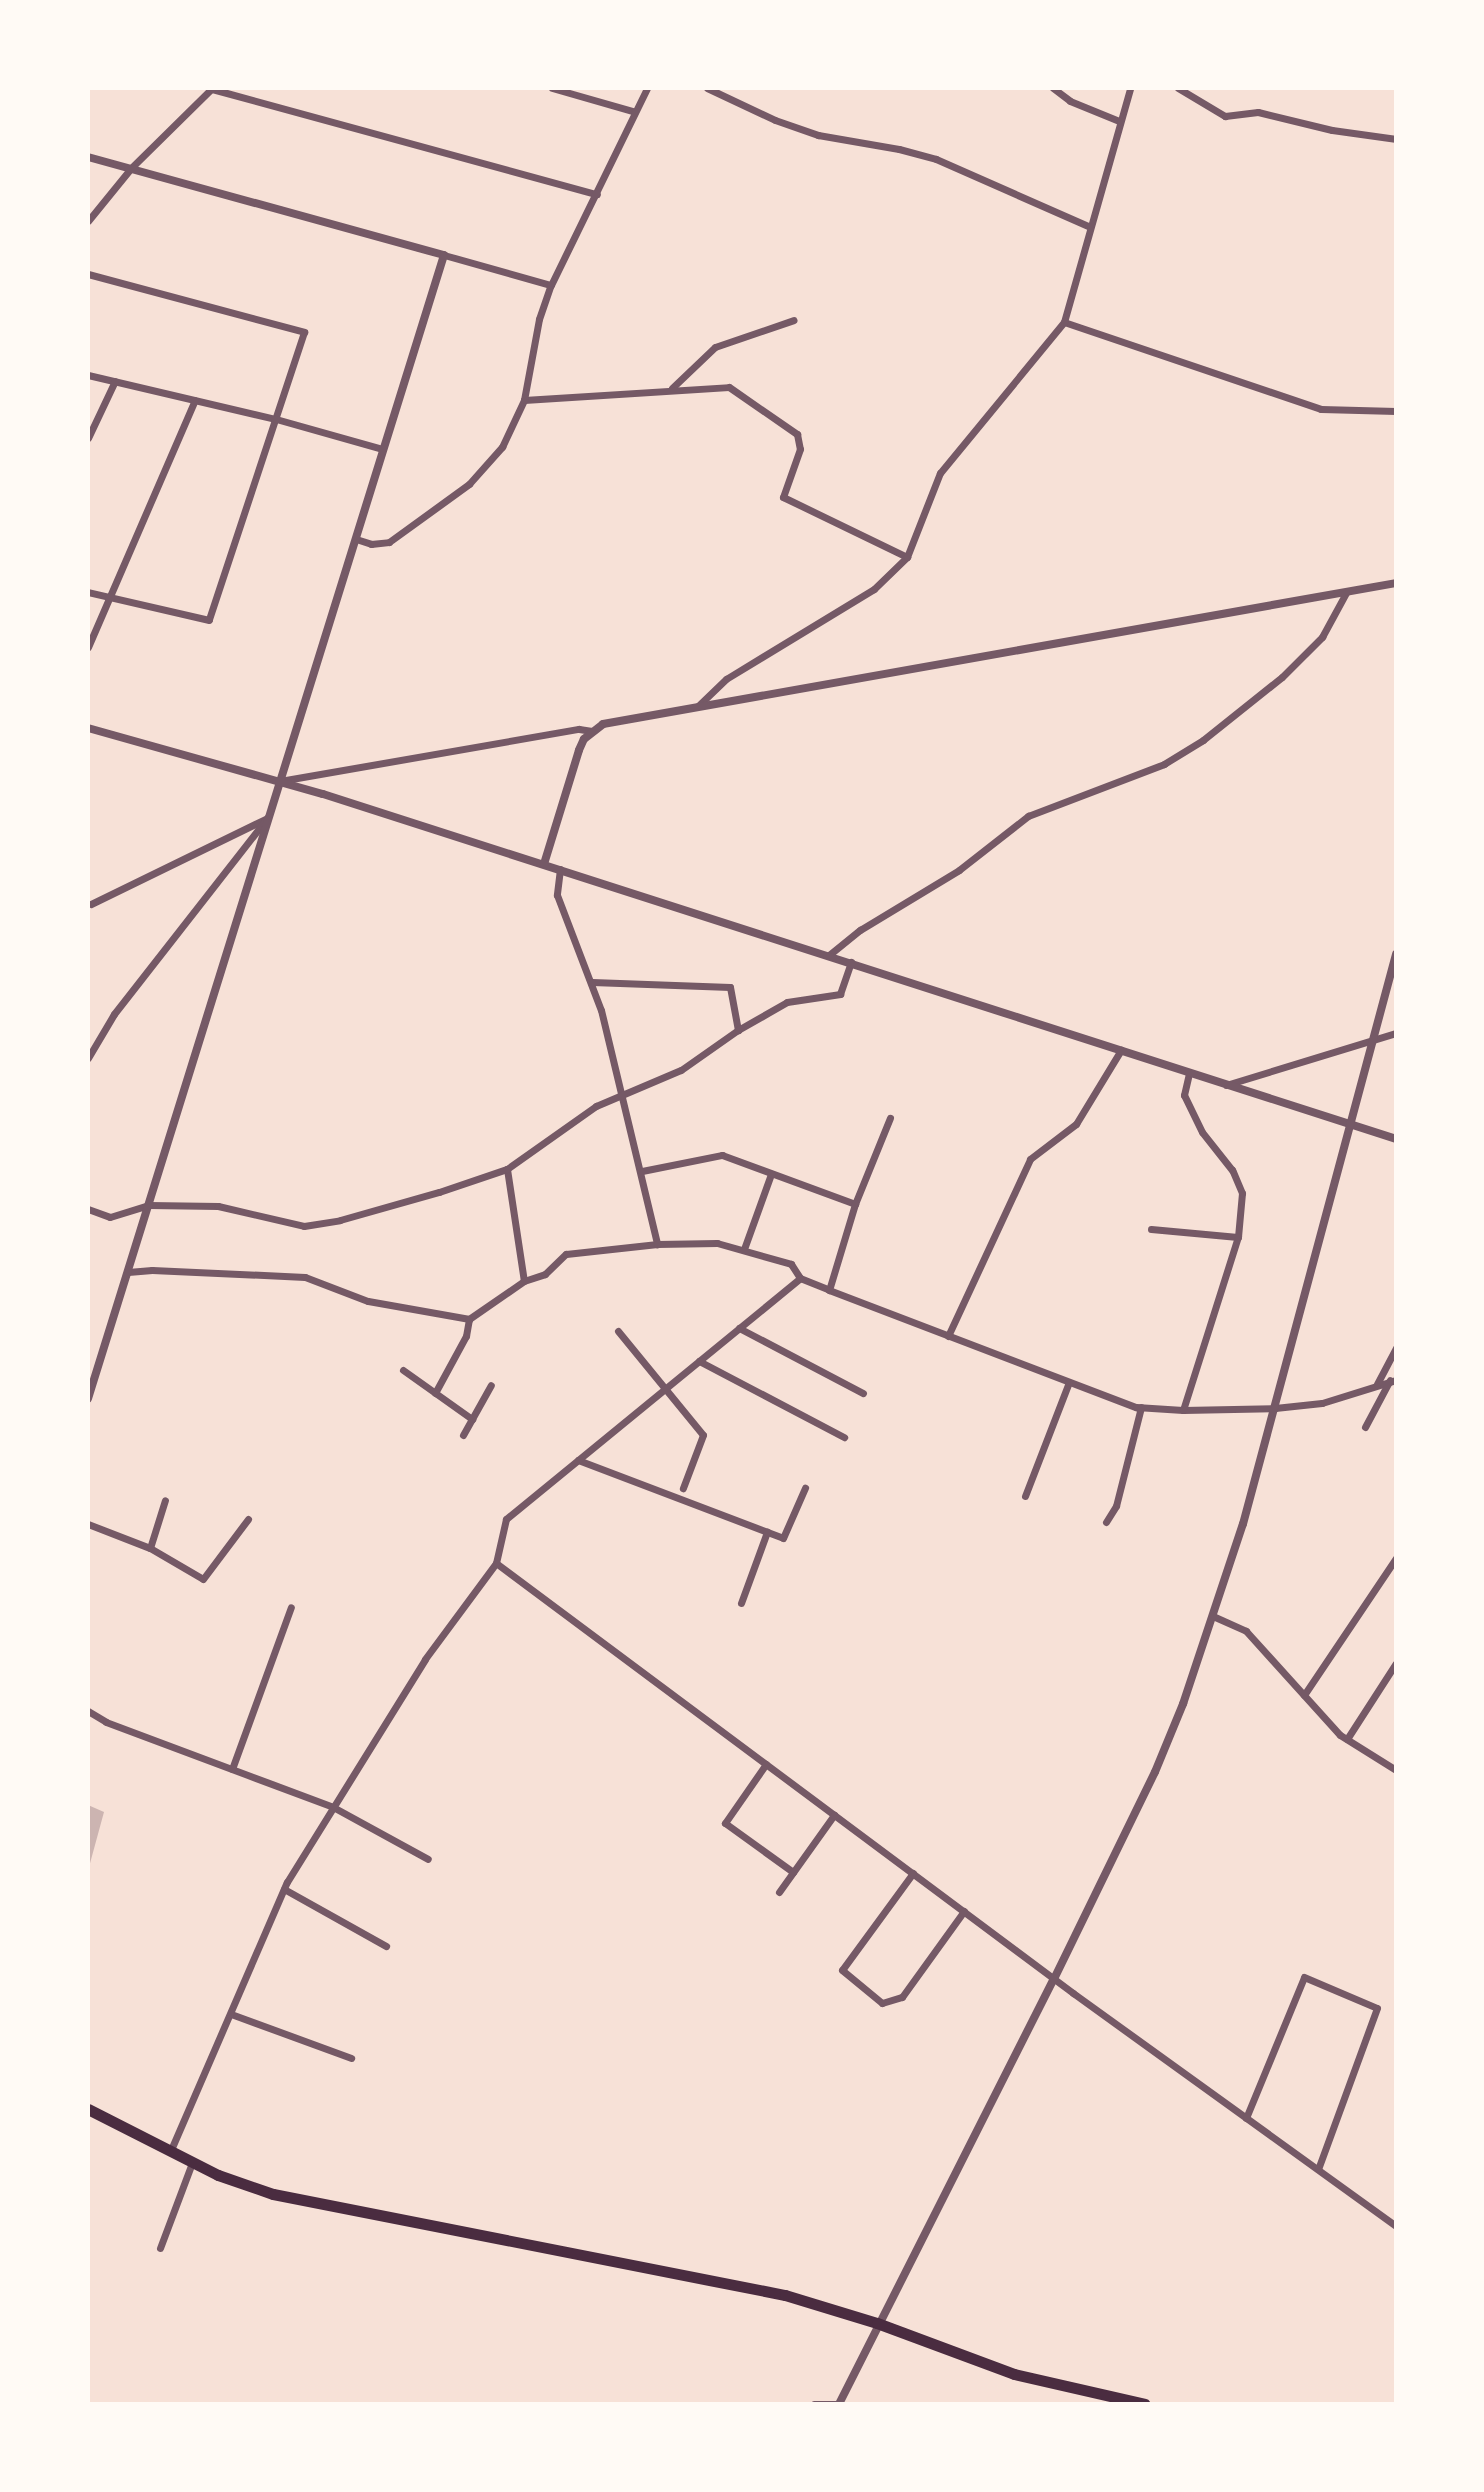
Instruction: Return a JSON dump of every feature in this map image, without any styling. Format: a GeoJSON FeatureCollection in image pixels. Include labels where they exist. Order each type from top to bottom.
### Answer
{"type":"FeatureCollection","features":[{"type":"Feature","properties":{"kind":"highway"},"geometry":{"type":"LineString","coordinates":[[88,2109],[192,2163],[273,2194],[785,2295],[877,2323],[1014,2374],[1145,2404]]}},
{"type":"Feature","properties":{"kind":"street"},"geometry":{"type":"LineString","coordinates":[[88,221],[131,168],[212,88],[597,194]]}},
{"type":"Feature","properties":{"kind":"street"},"geometry":{"type":"LineString","coordinates":[[552,88],[633,111]]}},
{"type":"Feature","properties":{"kind":"street"},"geometry":{"type":"LineString","coordinates":[[356,539],[379,545],[389,542],[469,484],[502,447],[524,400],[539,319],[551,285],[597,194],[633,111],[647,88]]}},
{"type":"Feature","properties":{"kind":"street"},"geometry":{"type":"LineString","coordinates":[[707,88],[775,120],[818,135],[899,149],[936,159],[1090,227]]}},
{"type":"Feature","properties":{"kind":"street"},"geometry":{"type":"LineString","coordinates":[[1053,88],[1070,101],[1119,121]]}},
{"type":"Feature","properties":{"kind":"street"},"geometry":{"type":"LineString","coordinates":[[698,706],[726,679],[874,589],[907,557],[940,473],[1064,322],[1130,88]]}},
{"type":"Feature","properties":{"kind":"street"},"geometry":{"type":"LineString","coordinates":[[1178,88],[1225,116],[1258,112],[1332,130],[1396,139]]}},
{"type":"Feature","properties":{"kind":"street"},"geometry":{"type":"LineString","coordinates":[[88,157],[551,285]]}},
{"type":"Feature","properties":{"kind":"street"},"geometry":{"type":"LineString","coordinates":[[88,1399],[444,255]]}},
{"type":"Feature","properties":{"kind":"street"},"geometry":{"type":"LineString","coordinates":[[88,274],[304,332],[209,620],[88,592]]}},
{"type":"Feature","properties":{"kind":"street"},"geometry":{"type":"LineString","coordinates":[[672,388],[715,347],[794,320]]}},
{"type":"Feature","properties":{"kind":"street"},"geometry":{"type":"LineString","coordinates":[[1064,322],[1321,409],[1396,411]]}},
{"type":"Feature","properties":{"kind":"street"},"geometry":{"type":"LineString","coordinates":[[88,375],[276,419],[383,449]]}},
{"type":"Feature","properties":{"kind":"street"},"geometry":{"type":"LineString","coordinates":[[88,438],[115,381]]}},
{"type":"Feature","properties":{"kind":"street"},"geometry":{"type":"LineString","coordinates":[[524,400],[672,388],[729,387],[797,434],[800,449],[783,497],[907,557]]}},
{"type":"Feature","properties":{"kind":"street"},"geometry":{"type":"LineString","coordinates":[[88,647],[195,400]]}},
{"type":"Feature","properties":{"kind":"street"},"geometry":{"type":"LineString","coordinates":[[280,781],[564,732],[592,731],[616,721],[1396,583]]}},
{"type":"Feature","properties":{"kind":"street"},"geometry":{"type":"LineString","coordinates":[[829,955],[860,930],[959,870],[1028,816],[1164,764],[1203,740],[1282,677],[1322,637],[1347,591]]}},
{"type":"Feature","properties":{"kind":"street"},"geometry":{"type":"LineString","coordinates":[[88,728],[280,781],[1396,1139]]}},
{"type":"Feature","properties":{"kind":"street"},"geometry":{"type":"LineString","coordinates":[[544,864],[579,750],[592,731]]}},
{"type":"Feature","properties":{"kind":"street"},"geometry":{"type":"LineString","coordinates":[[91,904],[268,817]]}},
{"type":"Feature","properties":{"kind":"street"},"geometry":{"type":"LineString","coordinates":[[88,1058],[114,1014],[268,817]]}},
{"type":"Feature","properties":{"kind":"street"},"geometry":{"type":"LineString","coordinates":[[560,869],[557,895],[592,982],[624,1093],[657,1244]]}},
{"type":"Feature","properties":{"kind":"street"},"geometry":{"type":"LineString","coordinates":[[814,2404],[839,2404],[1155,1772],[1215,1617],[1275,1408],[1396,954]]}},
{"type":"Feature","properties":{"kind":"street"},"geometry":{"type":"LineString","coordinates":[[88,1209],[110,1217],[149,1205],[218,1206],[304,1226],[340,1220],[507,1169],[596,1106],[681,1070],[738,1030],[787,1002],[840,994],[851,962]]}},
{"type":"Feature","properties":{"kind":"street"},"geometry":{"type":"LineString","coordinates":[[592,982],[730,987],[738,1030]]}},
{"type":"Feature","properties":{"kind":"street"},"geometry":{"type":"LineString","coordinates":[[1226,1085],[1396,1033]]}},
{"type":"Feature","properties":{"kind":"street"},"geometry":{"type":"LineString","coordinates":[[948,1336],[1030,1159],[1076,1124],[1121,1050]]}},
{"type":"Feature","properties":{"kind":"street"},"geometry":{"type":"LineString","coordinates":[[1183,1410],[1238,1237],[1242,1193],[1232,1170],[1202,1132],[1184,1095],[1189,1073]]}},
{"type":"Feature","properties":{"kind":"street"},"geometry":{"type":"LineString","coordinates":[[829,1290],[855,1204],[890,1118]]}},
{"type":"Feature","properties":{"kind":"street"},"geometry":{"type":"LineString","coordinates":[[642,1171],[722,1155],[855,1204]]}},
{"type":"Feature","properties":{"kind":"street"},"geometry":{"type":"LineString","coordinates":[[507,1169],[524,1281]]}},
{"type":"Feature","properties":{"kind":"street"},"geometry":{"type":"LineString","coordinates":[[744,1249],[771,1174]]}},
{"type":"Feature","properties":{"kind":"street"},"geometry":{"type":"LineString","coordinates":[[1151,1229],[1238,1237]]}},
{"type":"Feature","properties":{"kind":"street"},"geometry":{"type":"LineString","coordinates":[[128,1272],[152,1270],[305,1277],[368,1301],[469,1319],[524,1281],[545,1274],[566,1254],[657,1244],[717,1243],[791,1264],[800,1278],[829,1290],[1141,1407],[1183,1410],[1275,1408],[1322,1403],[1393,1380]]}},
{"type":"Feature","properties":{"kind":"street"},"geometry":{"type":"LineString","coordinates":[[170,2152],[284,1889],[425,1659],[496,1563],[506,1519],[800,1278]]}},
{"type":"Feature","properties":{"kind":"street"},"geometry":{"type":"LineString","coordinates":[[435,1393],[466,1336],[469,1319]]}},
{"type":"Feature","properties":{"kind":"street"},"geometry":{"type":"LineString","coordinates":[[739,1328],[863,1393]]}},
{"type":"Feature","properties":{"kind":"street"},"geometry":{"type":"LineString","coordinates":[[618,1331],[703,1435],[683,1488]]}},
{"type":"Feature","properties":{"kind":"street"},"geometry":{"type":"LineString","coordinates":[[1377,1384],[1396,1348]]}},
{"type":"Feature","properties":{"kind":"street"},"geometry":{"type":"LineString","coordinates":[[699,1361],[844,1437]]}},
{"type":"Feature","properties":{"kind":"street"},"geometry":{"type":"LineString","coordinates":[[403,1370],[472,1419]]}},
{"type":"Feature","properties":{"kind":"street"},"geometry":{"type":"LineString","coordinates":[[1365,1427],[1393,1380]]}},
{"type":"Feature","properties":{"kind":"street"},"geometry":{"type":"LineString","coordinates":[[1025,1496],[1069,1382]]}},
{"type":"Feature","properties":{"kind":"street"},"geometry":{"type":"LineString","coordinates":[[463,1435],[491,1385]]}},
{"type":"Feature","properties":{"kind":"street"},"geometry":{"type":"LineString","coordinates":[[1106,1522],[1116,1506],[1141,1407]]}},
{"type":"Feature","properties":{"kind":"street"},"geometry":{"type":"LineString","coordinates":[[578,1460],[783,1538],[805,1488]]}},
{"type":"Feature","properties":{"kind":"street"},"geometry":{"type":"LineString","coordinates":[[150,1548],[165,1500]]}},
{"type":"Feature","properties":{"kind":"street"},"geometry":{"type":"LineString","coordinates":[[88,1524],[150,1548],[203,1579],[248,1519]]}},
{"type":"Feature","properties":{"kind":"street"},"geometry":{"type":"LineString","coordinates":[[741,1603],[767,1532]]}},
{"type":"Feature","properties":{"kind":"street"},"geometry":{"type":"LineString","coordinates":[[1304,1695],[1396,1558]]}},
{"type":"Feature","properties":{"kind":"street"},"geometry":{"type":"LineString","coordinates":[[496,1563],[1054,1979],[1396,2226]]}},
{"type":"Feature","properties":{"kind":"street"},"geometry":{"type":"LineString","coordinates":[[232,1769],[291,1607]]}},
{"type":"Feature","properties":{"kind":"street"},"geometry":{"type":"LineString","coordinates":[[1215,1617],[1246,1631],[1347,1739],[1396,1770]]}},
{"type":"Feature","properties":{"kind":"street"},"geometry":{"type":"LineString","coordinates":[[1347,1739],[1396,1663]]}},
{"type":"Feature","properties":{"kind":"street"},"geometry":{"type":"LineString","coordinates":[[88,1711],[106,1722],[333,1807],[428,1859]]}},
{"type":"Feature","properties":{"kind":"street"},"geometry":{"type":"LineString","coordinates":[[766,1764],[725,1823],[793,1872]]}},
{"type":"Feature","properties":{"kind":"street"},"geometry":{"type":"LineString","coordinates":[[779,1892],[834,1815]]}},
{"type":"Feature","properties":{"kind":"street"},"geometry":{"type":"LineString","coordinates":[[913,1873],[842,1970],[882,2003],[902,1997],[964,1911]]}},
{"type":"Feature","properties":{"kind":"street"},"geometry":{"type":"LineString","coordinates":[[284,1889],[386,1946]]}},
{"type":"Feature","properties":{"kind":"street"},"geometry":{"type":"LineString","coordinates":[[1246,2118],[1304,1977],[1377,2008],[1318,2169]]}},
{"type":"Feature","properties":{"kind":"street"},"geometry":{"type":"LineString","coordinates":[[231,2014],[351,2058]]}},
{"type":"Feature","properties":{"kind":"street"},"geometry":{"type":"LineString","coordinates":[[160,2248],[192,2163]]}},
{"type":"Feature","properties":{"kind":"building"},"geometry":{"type":"Polygon","coordinates":[[[88,1805],[104,1812],[89,1867],[88,1867],[88,1805]]]}}]}
